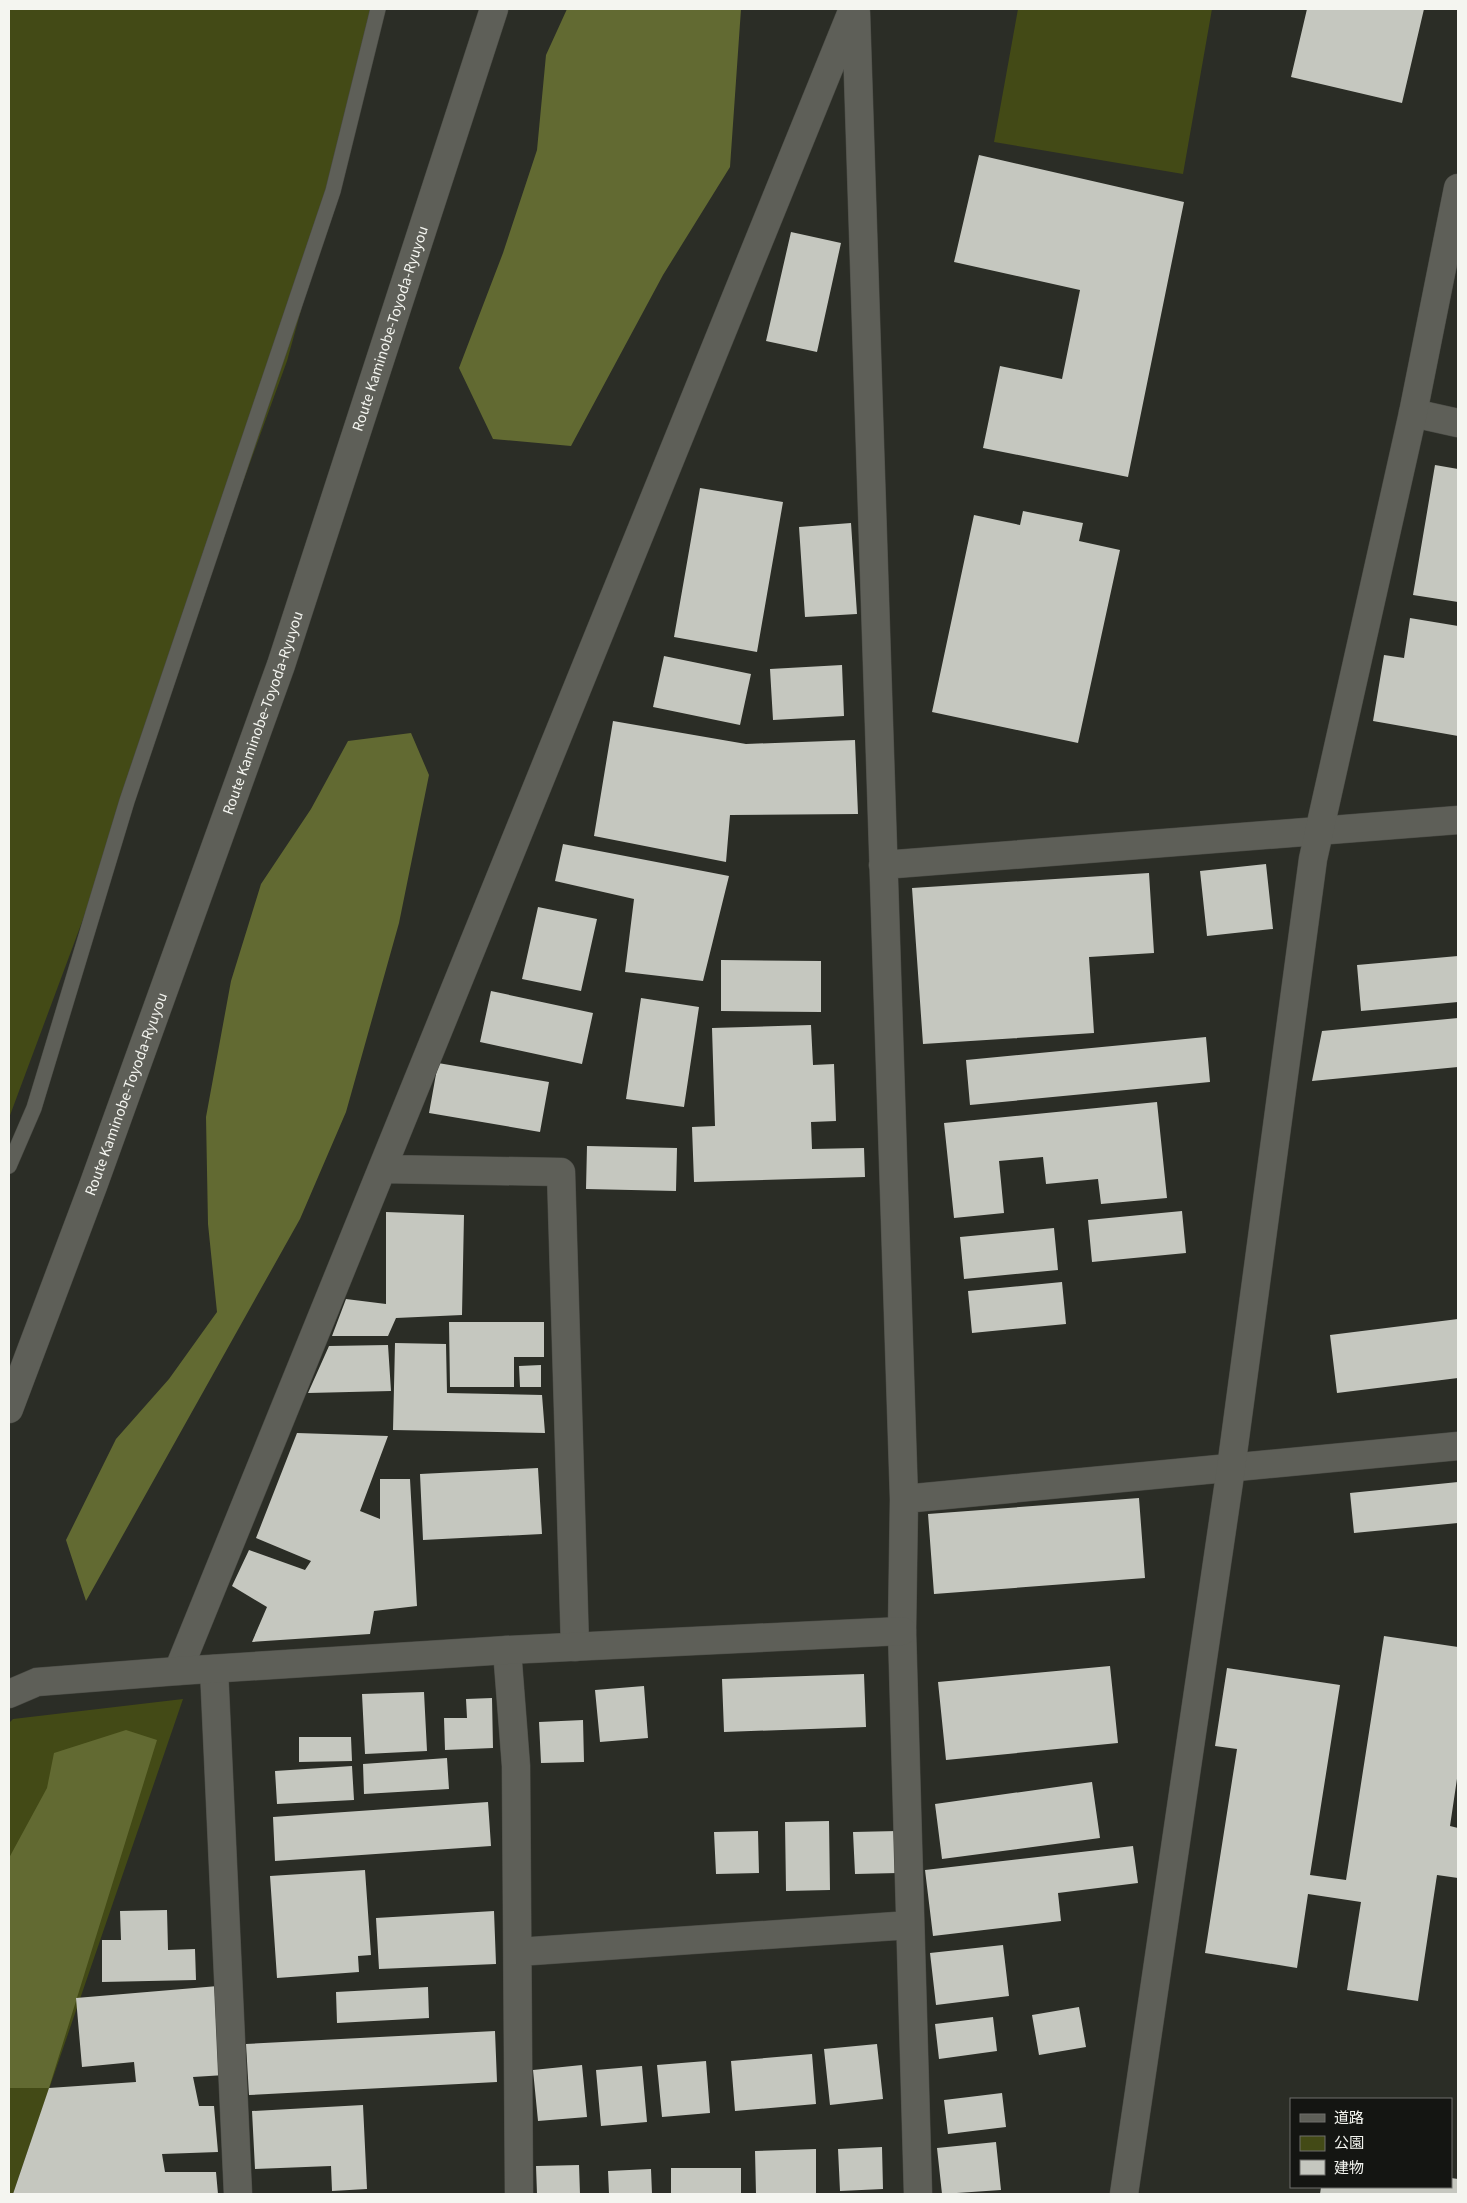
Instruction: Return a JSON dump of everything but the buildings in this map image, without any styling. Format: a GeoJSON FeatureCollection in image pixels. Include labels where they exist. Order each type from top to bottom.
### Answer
{"type":"FeatureCollection","features":[{"type":"Feature","properties":{"kind":"street","name":"Route Kaminobe-Toyoda-Ryuyou"},"geometry":{"type":"LineString","coordinates":[[9,1409],[93,1186],[281,665],[494,9]]}},
{"type":"Feature","properties":{"kind":"street"},"geometry":{"type":"LineString","coordinates":[[854,9],[904,1499],[902,1631],[918,2194]]}},
{"type":"Feature","properties":{"kind":"street"},"geometry":{"type":"LineString","coordinates":[[178,1671],[854,9]]}},
{"type":"Feature","properties":{"kind":"street"},"geometry":{"type":"LineString","coordinates":[[1124,2194],[1231,1468],[1312,869],[1413,413],[1458,188]]}},
{"type":"Feature","properties":{"kind":"street"},"geometry":{"type":"LineString","coordinates":[[1413,413],[1458,423]]}},
{"type":"Feature","properties":{"kind":"street"},"geometry":{"type":"LineString","coordinates":[[883,865],[1458,820]]}},
{"type":"Feature","properties":{"kind":"street"},"geometry":{"type":"LineString","coordinates":[[382,1169],[561,1172],[575,1647]]}},
{"type":"Feature","properties":{"kind":"street"},"geometry":{"type":"LineString","coordinates":[[904,1499],[1458,1446]]}},
{"type":"Feature","properties":{"kind":"street"},"geometry":{"type":"LineString","coordinates":[[9,1694],[37,1682],[178,1671],[507,1650],[902,1631]]}},
{"type":"Feature","properties":{"kind":"street"},"geometry":{"type":"LineString","coordinates":[[507,1650],[516,1766],[519,2194]]}},
{"type":"Feature","properties":{"kind":"street"},"geometry":{"type":"LineString","coordinates":[[214,1669],[238,2194]]}},
{"type":"Feature","properties":{"kind":"street"},"geometry":{"type":"LineString","coordinates":[[518,1952],[910,1926]]}},
{"type":"Feature","properties":{"kind":"lane"},"geometry":{"type":"LineString","coordinates":[[9,1166],[34,1108],[127,801],[333,191],[378,9]]}},
{"type":"Feature","properties":{"kind":"green space"},"geometry":{"type":"Polygon","coordinates":[[[9,9],[384,9],[287,361],[9,1118],[9,9]]]}},
{"type":"Feature","properties":{"kind":"green space"},"geometry":{"type":"Polygon","coordinates":[[[567,9],[741,9],[730,167],[663,275],[571,446],[493,439],[459,368],[503,253],[537,150],[546,55],[567,9]]]}},
{"type":"Feature","properties":{"kind":"green space"},"geometry":{"type":"Polygon","coordinates":[[[1018,9],[1212,9],[1183,174],[994,142],[1018,9]]]}},
{"type":"Feature","properties":{"kind":"green space"},"geometry":{"type":"Polygon","coordinates":[[[411,733],[429,775],[399,923],[346,1112],[300,1219],[86,1601],[66,1540],[116,1439],[169,1379],[217,1312],[208,1224],[206,1117],[231,981],[261,884],[311,809],[348,741],[411,733]]]}},
{"type":"Feature","properties":{"kind":"green space"},"geometry":{"type":"Polygon","coordinates":[[[183,1699],[13,2194],[9,2194],[9,1723],[13,1719],[183,1699]]]}},
{"type":"Feature","properties":{"kind":"green space"},"geometry":{"type":"Polygon","coordinates":[[[126,1730],[157,1740],[49,2088],[9,2088],[9,1858],[47,1788],[54,1753],[126,1730]]]}}]}
